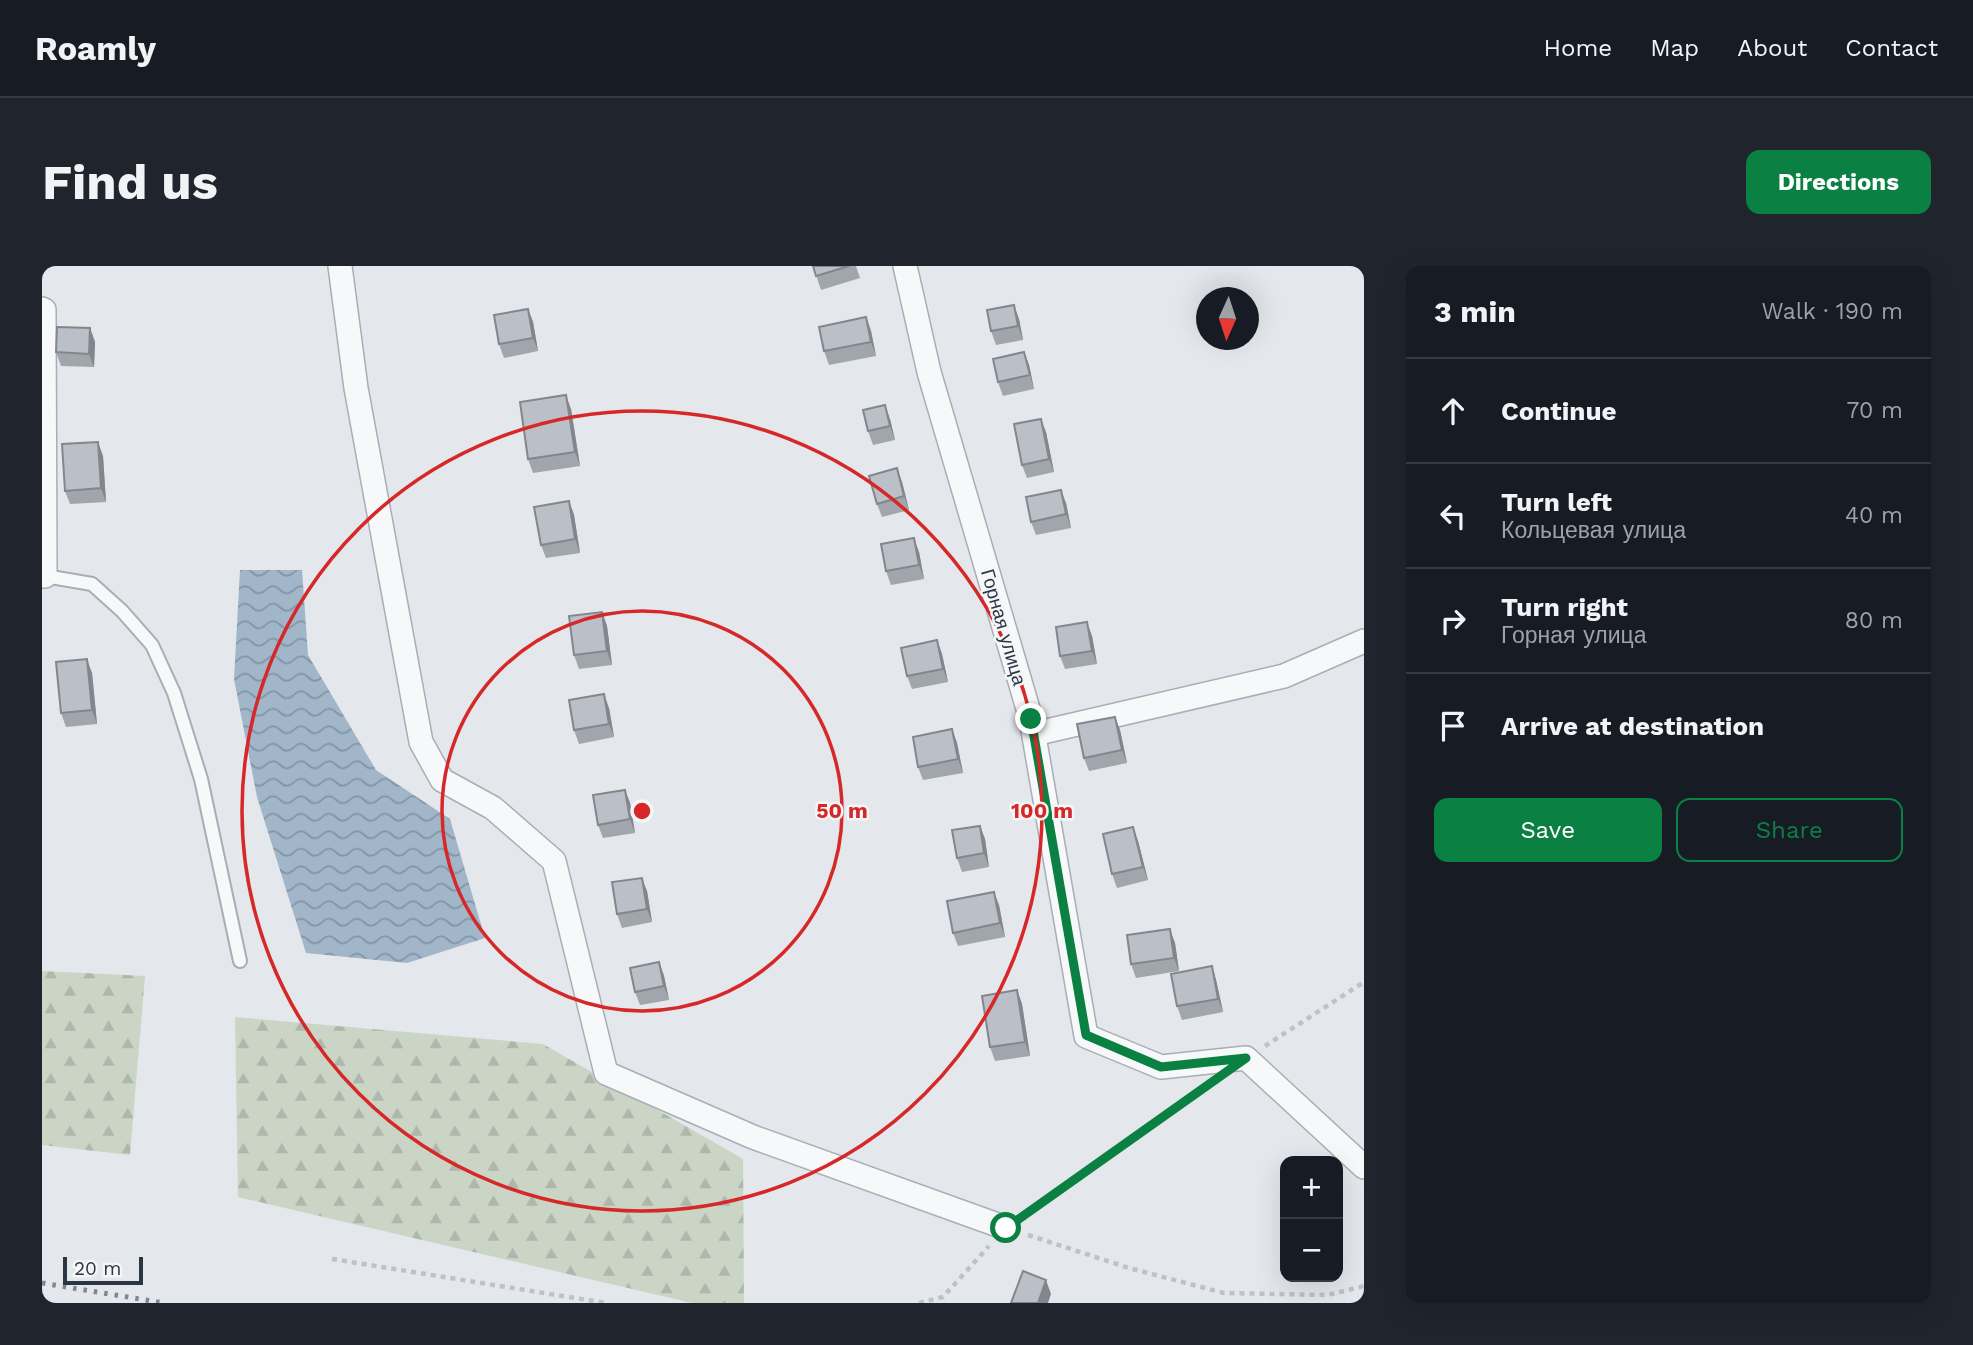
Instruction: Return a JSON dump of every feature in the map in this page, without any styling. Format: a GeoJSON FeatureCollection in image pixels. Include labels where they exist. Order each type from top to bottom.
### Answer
{"type":"FeatureCollection","features":[{"type":"Feature","properties":{"kind":"street"},"geometry":{"type":"LineString","coordinates":[[340,266],[356,388],[421,742],[442,780],[493,808],[554,861],[606,1073],[753,1137],[1006,1228]]}},
{"type":"Feature","properties":{"kind":"street","name":"Горная улица"},"geometry":{"type":"LineString","coordinates":[[905,266],[929,372],[1031,719],[1086,1035],[1161,1067],[1246,1058]]}},
{"type":"Feature","properties":{"kind":"street"},"geometry":{"type":"LineString","coordinates":[[42,309],[43,576]]}},
{"type":"Feature","properties":{"kind":"street"},"geometry":{"type":"LineString","coordinates":[[1034,734],[1284,676],[1364,641]]}},
{"type":"Feature","properties":{"kind":"street"},"geometry":{"type":"LineString","coordinates":[[1246,1058],[1364,1167]]}},
{"type":"Feature","properties":{"kind":"lane"},"geometry":{"type":"LineString","coordinates":[[43,576],[92,584],[122,611],[152,645],[174,693],[201,779],[240,961]]}},
{"type":"Feature","properties":{"kind":"path"},"geometry":{"type":"LineString","coordinates":[[1246,1058],[1364,982]]}},
{"type":"Feature","properties":{"kind":"path"},"geometry":{"type":"LineString","coordinates":[[919,1303],[943,1297],[1006,1228],[1213,1081]]}},
{"type":"Feature","properties":{"kind":"path"},"geometry":{"type":"LineString","coordinates":[[1006,1228],[1129,1268],[1224,1293],[1328,1295],[1364,1286]]}},
{"type":"Feature","properties":{"kind":"path"},"geometry":{"type":"LineString","coordinates":[[332,1259],[606,1303]]}},
{"type":"Feature","properties":{"kind":"green space"},"geometry":{"type":"Polygon","coordinates":[[[42,971],[145,976],[130,1155],[42,1145],[42,971]]]}},
{"type":"Feature","properties":{"kind":"green space"},"geometry":{"type":"Polygon","coordinates":[[[235,1017],[543,1044],[743,1159],[744,1303],[692,1303],[238,1197],[235,1017]]]}},
{"type":"Feature","properties":{"kind":"water"},"geometry":{"type":"Polygon","coordinates":[[[240,570],[302,570],[308,655],[376,770],[450,819],[485,938],[407,963],[306,953],[257,797],[234,679],[240,570]]]}},
{"type":"Feature","properties":{"kind":"building"},"geometry":{"type":"Polygon","coordinates":[[[813,266],[849,266],[816,276],[813,266]]]}},
{"type":"Feature","properties":{"kind":"building"},"geometry":{"type":"Polygon","coordinates":[[[1014,305],[1018,326],[991,331],[987,310],[1014,305]]]}},
{"type":"Feature","properties":{"kind":"building"},"geometry":{"type":"Polygon","coordinates":[[[528,309],[533,338],[499,344],[494,315],[528,309]]]}},
{"type":"Feature","properties":{"kind":"building"},"geometry":{"type":"Polygon","coordinates":[[[866,317],[871,342],[824,351],[819,327],[866,317]]]}},
{"type":"Feature","properties":{"kind":"building"},"geometry":{"type":"Polygon","coordinates":[[[57,327],[90,328],[89,354],[56,352],[57,327]]]}},
{"type":"Feature","properties":{"kind":"building"},"geometry":{"type":"Polygon","coordinates":[[[1024,352],[1030,375],[998,382],[993,359],[1024,352]]]}},
{"type":"Feature","properties":{"kind":"building"},"geometry":{"type":"Polygon","coordinates":[[[566,395],[575,452],[528,459],[520,402],[566,395]]]}},
{"type":"Feature","properties":{"kind":"building"},"geometry":{"type":"Polygon","coordinates":[[[885,405],[890,426],[868,431],[863,410],[885,405]]]}},
{"type":"Feature","properties":{"kind":"building"},"geometry":{"type":"Polygon","coordinates":[[[1041,419],[1049,459],[1022,465],[1014,424],[1041,419]]]}},
{"type":"Feature","properties":{"kind":"building"},"geometry":{"type":"Polygon","coordinates":[[[98,442],[101,488],[65,491],[62,444],[98,442]]]}},
{"type":"Feature","properties":{"kind":"building"},"geometry":{"type":"Polygon","coordinates":[[[897,468],[904,496],[877,504],[869,476],[897,468]]]}},
{"type":"Feature","properties":{"kind":"building"},"geometry":{"type":"Polygon","coordinates":[[[1061,490],[1066,514],[1031,522],[1026,497],[1061,490]]]}},
{"type":"Feature","properties":{"kind":"building"},"geometry":{"type":"Polygon","coordinates":[[[569,501],[575,539],[541,545],[534,507],[569,501]]]}},
{"type":"Feature","properties":{"kind":"building"},"geometry":{"type":"Polygon","coordinates":[[[914,538],[919,565],[886,571],[881,544],[914,538]]]}},
{"type":"Feature","properties":{"kind":"building"},"geometry":{"type":"Polygon","coordinates":[[[602,612],[607,651],[574,655],[569,616],[602,612]]]}},
{"type":"Feature","properties":{"kind":"building"},"geometry":{"type":"Polygon","coordinates":[[[1087,622],[1092,651],[1060,656],[1056,627],[1087,622]]]}},
{"type":"Feature","properties":{"kind":"building"},"geometry":{"type":"Polygon","coordinates":[[[937,640],[943,669],[907,676],[901,648],[937,640]]]}},
{"type":"Feature","properties":{"kind":"building"},"geometry":{"type":"Polygon","coordinates":[[[87,659],[92,710],[61,713],[56,662],[87,659]]]}},
{"type":"Feature","properties":{"kind":"building"},"geometry":{"type":"Polygon","coordinates":[[[604,694],[609,724],[574,730],[569,700],[604,694]]]}},
{"type":"Feature","properties":{"kind":"building"},"geometry":{"type":"Polygon","coordinates":[[[1115,717],[1122,750],[1084,758],[1077,724],[1115,717]]]}},
{"type":"Feature","properties":{"kind":"building"},"geometry":{"type":"Polygon","coordinates":[[[952,729],[958,759],[918,767],[913,737],[952,729]]]}},
{"type":"Feature","properties":{"kind":"building"},"geometry":{"type":"Polygon","coordinates":[[[625,790],[630,819],[598,825],[593,795],[625,790]]]}},
{"type":"Feature","properties":{"kind":"building"},"geometry":{"type":"Polygon","coordinates":[[[980,826],[984,853],[957,858],[952,830],[980,826]]]}},
{"type":"Feature","properties":{"kind":"building"},"geometry":{"type":"Polygon","coordinates":[[[1133,827],[1143,867],[1112,874],[1103,834],[1133,827]]]}},
{"type":"Feature","properties":{"kind":"building"},"geometry":{"type":"Polygon","coordinates":[[[642,878],[647,909],[617,914],[612,882],[642,878]]]}},
{"type":"Feature","properties":{"kind":"building"},"geometry":{"type":"Polygon","coordinates":[[[994,892],[1000,923],[953,933],[947,901],[994,892]]]}},
{"type":"Feature","properties":{"kind":"building"},"geometry":{"type":"Polygon","coordinates":[[[1170,929],[1174,958],[1131,964],[1127,935],[1170,929]]]}},
{"type":"Feature","properties":{"kind":"building"},"geometry":{"type":"Polygon","coordinates":[[[659,962],[664,986],[635,992],[630,968],[659,962]]]}},
{"type":"Feature","properties":{"kind":"building"},"geometry":{"type":"Polygon","coordinates":[[[1212,966],[1218,999],[1177,1006],[1171,974],[1212,966]]]}},
{"type":"Feature","properties":{"kind":"building"},"geometry":{"type":"Polygon","coordinates":[[[1017,990],[1025,1042],[990,1047],[982,996],[1017,990]]]}},
{"type":"Feature","properties":{"kind":"building"},"geometry":{"type":"Polygon","coordinates":[[[1023,1271],[1046,1280],[1038,1303],[1011,1303],[1023,1271]]]}},
{"type":"Feature","properties":{"kind":"railway"},"geometry":{"type":"LineString","coordinates":[[42,1283],[164,1303]]}},
{"type":"Feature","properties":{"kind":"route"},"geometry":{"type":"LineString","coordinates":[[1006,1228],[1246,1058],[1161,1067],[1086,1035],[1031,719]]}}]}
